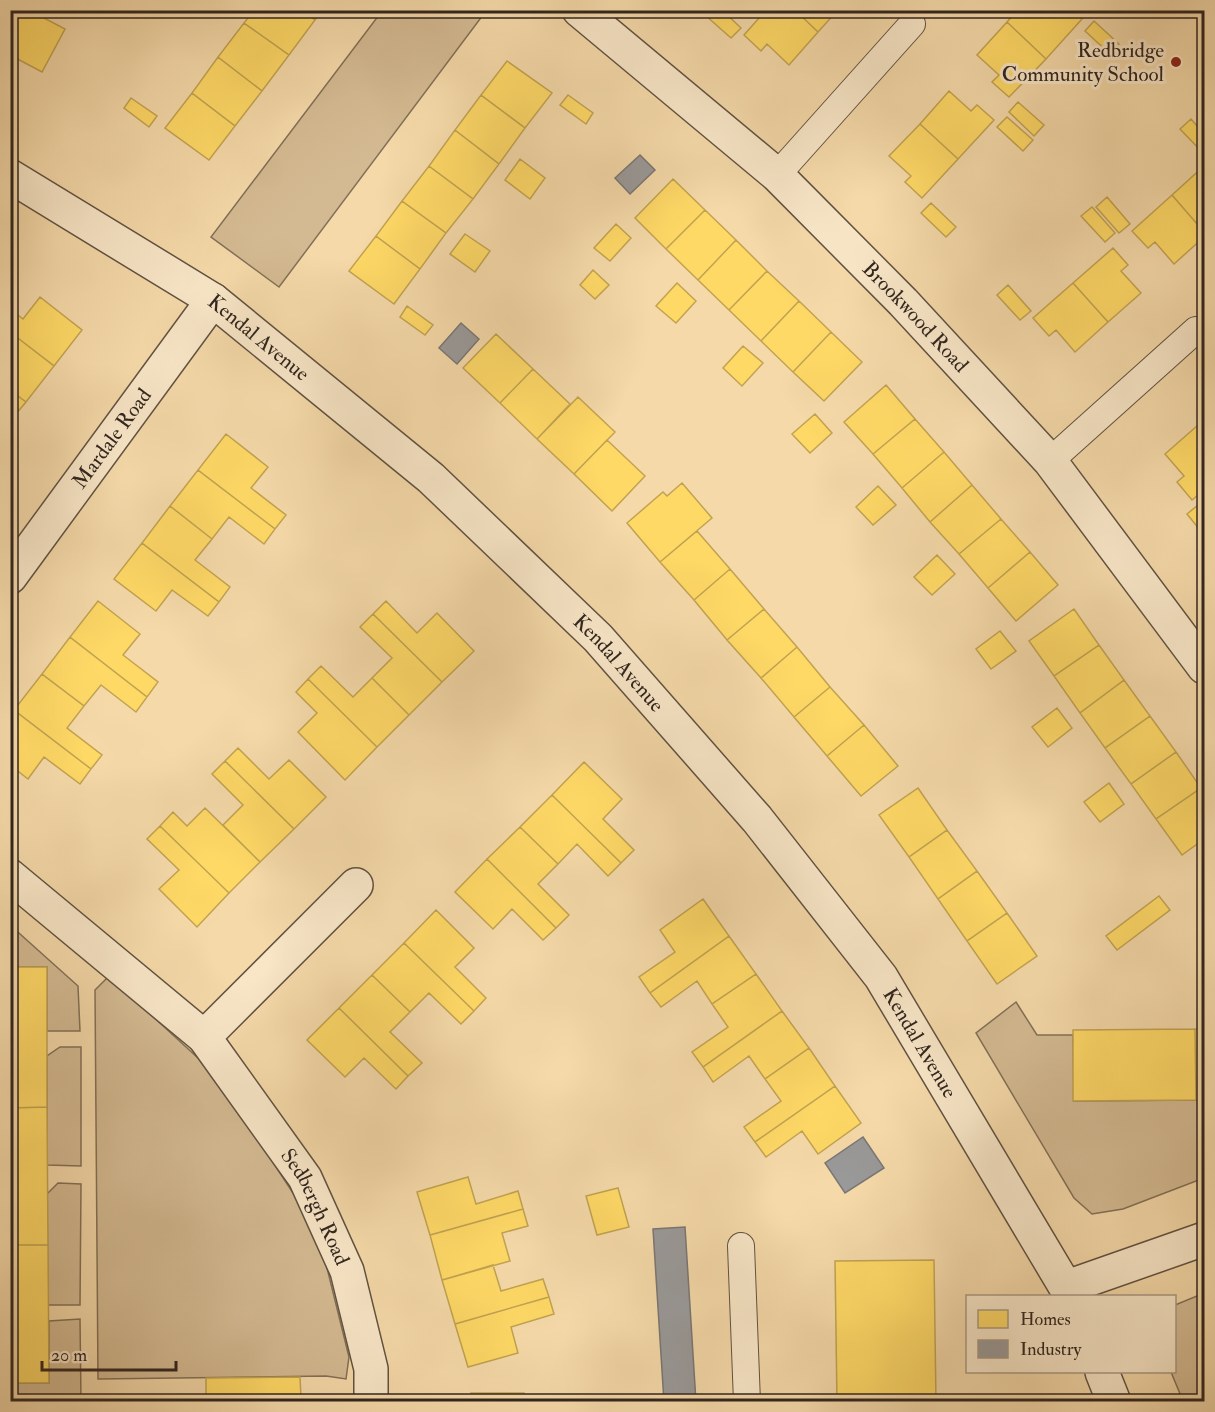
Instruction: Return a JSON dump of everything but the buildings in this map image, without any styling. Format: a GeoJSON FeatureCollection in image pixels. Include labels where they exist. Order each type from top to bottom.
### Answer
{"type":"FeatureCollection","features":[{"type":"Feature","properties":{"kind":"street","name":"Brookwood Road"},"geometry":{"type":"LineString","coordinates":[[579,10],[777,175],[903,302],[1050,461],[1204,667]]}},
{"type":"Feature","properties":{"kind":"street","name":"Kendal Avenue"},"geometry":{"type":"LineString","coordinates":[[10,176],[213,300],[439,486],[598,638],[757,819],[881,977],[1069,1292]]}},
{"type":"Feature","properties":{"kind":"street","name":"Mardale Road"},"geometry":{"type":"LineString","coordinates":[[10,577],[213,300]]}},
{"type":"Feature","properties":{"kind":"street","name":"Sedbergh Road"},"geometry":{"type":"LineString","coordinates":[[10,876],[204,1037],[305,1178],[347,1271],[371,1369],[371,1401]]}},
{"type":"Feature","properties":{"kind":"street"},"geometry":{"type":"LineString","coordinates":[[204,1037],[356,885]]}},
{"type":"Feature","properties":{"kind":"street"},"geometry":{"type":"LineString","coordinates":[[1069,1292],[1204,1239]]}},
{"type":"Feature","properties":{"kind":"street"},"geometry":{"type":"LineString","coordinates":[[1103,1373],[1114,1401]]}},
{"type":"Feature","properties":{"kind":"lane"},"geometry":{"type":"LineString","coordinates":[[777,175],[912,24]]}},
{"type":"Feature","properties":{"kind":"lane"},"geometry":{"type":"LineString","coordinates":[[1050,461],[1196,330]]}},
{"type":"Feature","properties":{"kind":"lane"},"geometry":{"type":"LineString","coordinates":[[741,1246],[747,1401]]}},
{"type":"Feature","properties":{"kind":"shaded area"},"geometry":{"type":"Polygon","coordinates":[[[382,11],[486,11],[279,287],[211,237],[382,11]]]}},
{"type":"Feature","properties":{"kind":"shaded area"},"geometry":{"type":"Polygon","coordinates":[[[10,925],[78,986],[80,1031],[47,1031],[47,967],[11,967],[10,925]]]}},
{"type":"Feature","properties":{"kind":"shaded area"},"geometry":{"type":"Polygon","coordinates":[[[109,976],[199,1059],[254,1133],[306,1213],[327,1268],[349,1357],[346,1379],[326,1376],[98,1379],[95,990],[109,976]]]}},
{"type":"Feature","properties":{"kind":"shaded area"},"geometry":{"type":"Polygon","coordinates":[[[1016,1002],[1037,1035],[1073,1035],[1074,1101],[1204,1100],[1204,1178],[1123,1209],[1092,1214],[1074,1198],[976,1033],[1016,1002]]]}},
{"type":"Feature","properties":{"kind":"shaded area"},"geometry":{"type":"Polygon","coordinates":[[[60,1047],[81,1047],[81,1166],[47,1165],[47,1056],[60,1047]]]}},
{"type":"Feature","properties":{"kind":"shaded area"},"geometry":{"type":"Polygon","coordinates":[[[58,1183],[81,1184],[80,1305],[48,1305],[47,1194],[58,1183]]]}},
{"type":"Feature","properties":{"kind":"shaded area"},"geometry":{"type":"Polygon","coordinates":[[[1204,1293],[1204,1401],[1183,1401],[1171,1373],[1176,1373],[1176,1305],[1204,1293]]]}},
{"type":"Feature","properties":{"kind":"shaded area"},"geometry":{"type":"Polygon","coordinates":[[[80,1319],[81,1401],[11,1402],[11,1383],[49,1383],[49,1321],[80,1319]]]}},
{"type":"Feature","properties":{"kind":"place","name":"Redbridge Community School"},"geometry":{"type":"Point","coordinates":[1176,62]}}]}
